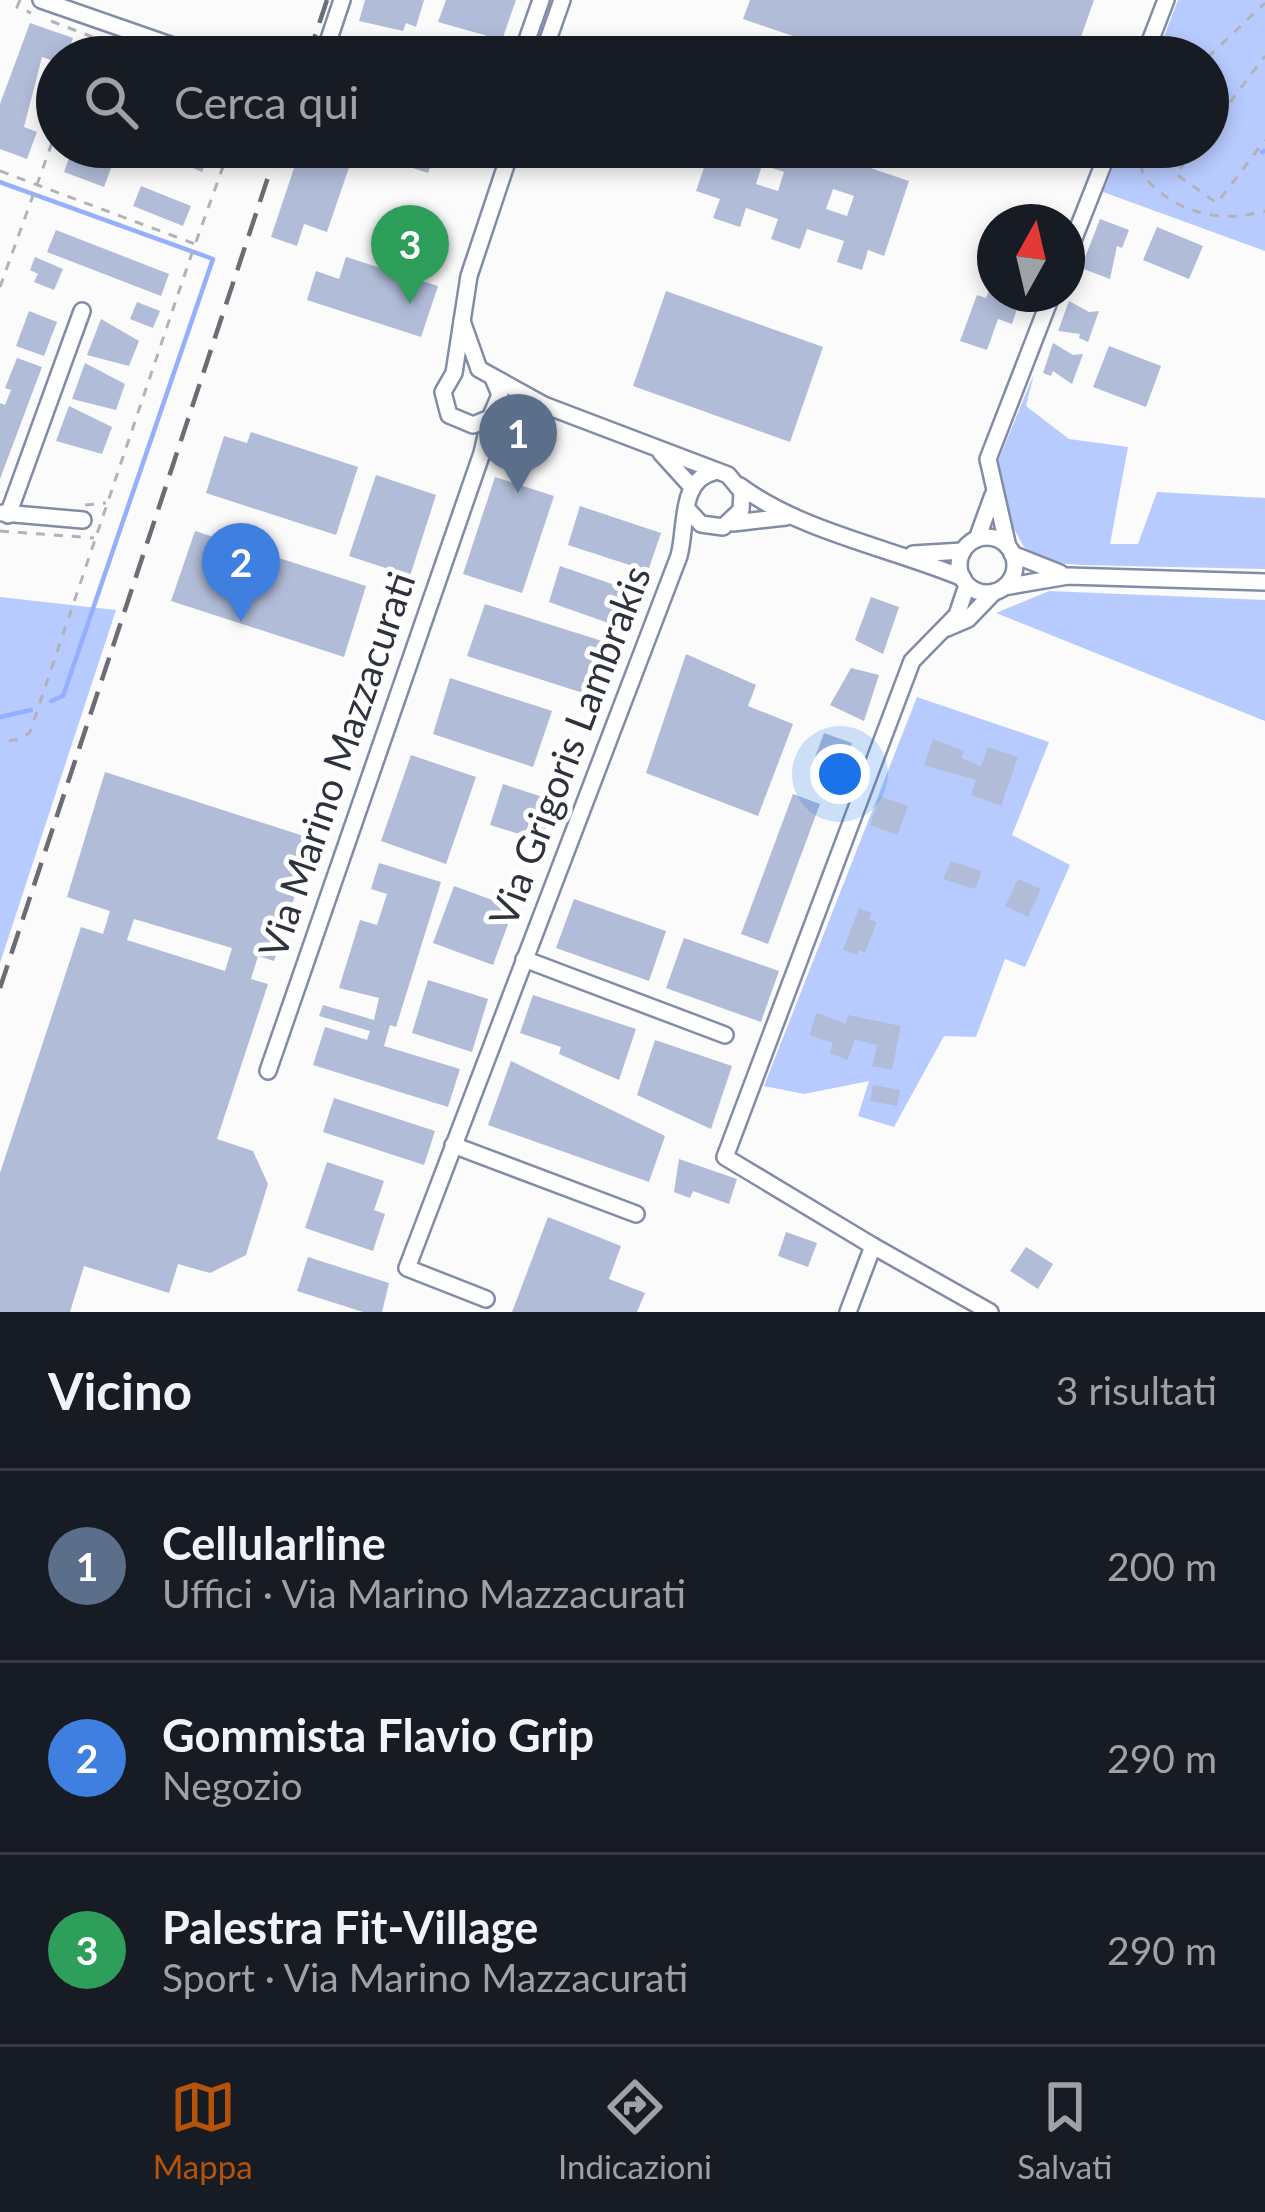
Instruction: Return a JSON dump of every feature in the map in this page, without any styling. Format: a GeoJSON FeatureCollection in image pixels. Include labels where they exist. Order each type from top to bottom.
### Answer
{"type":"FeatureCollection","features":[{"type":"Feature","properties":{"kind":"street"},"geometry":{"type":"LineString","coordinates":[[41,0],[136,36]]}},
{"type":"Feature","properties":{"kind":"street"},"geometry":{"type":"LineString","coordinates":[[330,36],[342,0]]}},
{"type":"Feature","properties":{"kind":"street"},"geometry":{"type":"LineString","coordinates":[[528,36],[541,0]]}},
{"type":"Feature","properties":{"kind":"street"},"geometry":{"type":"LineString","coordinates":[[549,36],[562,0]]}},
{"type":"Feature","properties":{"kind":"street"},"geometry":{"type":"LineString","coordinates":[[1152,36],[1166,0]]}},
{"type":"Feature","properties":{"kind":"street","name":"Via Marino Mazzacurati"},"geometry":{"type":"LineString","coordinates":[[469,480],[472,453],[463,424],[449,415],[442,400],[454,373],[460,315],[506,168]]}},
{"type":"Feature","properties":{"kind":"street"},"geometry":{"type":"LineString","coordinates":[[1085,210],[1102,168]]}},
{"type":"Feature","properties":{"kind":"street"},"geometry":{"type":"LineString","coordinates":[[82,311],[3,519],[83,520]]}},
{"type":"Feature","properties":{"kind":"street"},"geometry":{"type":"LineString","coordinates":[[944,628],[968,619],[1014,572],[993,492],[991,445],[1045,312]]}},
{"type":"Feature","properties":{"kind":"street","name":"Via Marino Mazzacurati"},"geometry":{"type":"LineString","coordinates":[[268,1071],[500,395],[460,315]]}},
{"type":"Feature","properties":{"kind":"street"},"geometry":{"type":"LineString","coordinates":[[454,373],[486,374],[544,405],[659,451],[689,458],[788,517],[907,554],[965,582],[999,589],[1068,575],[1265,582]]}},
{"type":"Feature","properties":{"kind":"street"},"geometry":{"type":"LineString","coordinates":[[463,424],[544,405]]}},
{"type":"Feature","properties":{"kind":"street"},"geometry":{"type":"LineString","coordinates":[[659,451],[691,486],[689,511],[709,527],[788,517]]}},
{"type":"Feature","properties":{"kind":"street"},"geometry":{"type":"LineString","coordinates":[[691,486],[714,472]]}},
{"type":"Feature","properties":{"kind":"street"},"geometry":{"type":"LineString","coordinates":[[730,524],[743,501],[738,484]]}},
{"type":"Feature","properties":{"kind":"street"},"geometry":{"type":"LineString","coordinates":[[990,1312],[725,1157],[912,661],[961,609],[970,545],[993,492]]}},
{"type":"Feature","properties":{"kind":"street","name":"Via Grigoris Lambrakis"},"geometry":{"type":"LineString","coordinates":[[486,1299],[407,1268],[679,556],[689,511]]}},
{"type":"Feature","properties":{"kind":"street","name":"Via Grigoris Lambrakis"},"geometry":{"type":"LineString","coordinates":[[679,556],[709,527]]}},
{"type":"Feature","properties":{"kind":"street"},"geometry":{"type":"LineString","coordinates":[[907,554],[994,538],[1068,575]]}},
{"type":"Feature","properties":{"kind":"street","name":"Via Grigoris Lambrakis"},"geometry":{"type":"LineString","coordinates":[[524,959],[725,1035]]}},
{"type":"Feature","properties":{"kind":"street"},"geometry":{"type":"LineString","coordinates":[[453,1145],[636,1214]]}},
{"type":"Feature","properties":{"kind":"street"},"geometry":{"type":"LineString","coordinates":[[848,1312],[873,1246]]}},
{"type":"Feature","properties":{"kind":"path"},"geometry":{"type":"LineString","coordinates":[[20,0],[17,8],[91,36]]}},
{"type":"Feature","properties":{"kind":"path"},"geometry":{"type":"LineString","coordinates":[[1229,37],[1265,3]]}},
{"type":"Feature","properties":{"kind":"path"},"geometry":{"type":"LineString","coordinates":[[85,15],[91,36]]}},
{"type":"Feature","properties":{"kind":"path"},"geometry":{"type":"LineString","coordinates":[[1229,103],[1265,56]]}},
{"type":"Feature","properties":{"kind":"path"},"geometry":{"type":"LineString","coordinates":[[1180,168],[1176,174],[1215,203],[1265,140]]}},
{"type":"Feature","properties":{"kind":"path"},"geometry":{"type":"LineString","coordinates":[[0,287],[43,168]]}},
{"type":"Feature","properties":{"kind":"path"},"geometry":{"type":"LineString","coordinates":[[0,742],[21,740],[30,732],[223,168]]}},
{"type":"Feature","properties":{"kind":"path"},"geometry":{"type":"LineString","coordinates":[[1142,168],[1143,175],[1186,207],[1222,219],[1265,211]]}},
{"type":"Feature","properties":{"kind":"path"},"geometry":{"type":"LineString","coordinates":[[0,171],[195,246]]}},
{"type":"Feature","properties":{"kind":"path"},"geometry":{"type":"LineString","coordinates":[[3,519],[96,538]]}},
{"type":"Feature","properties":{"kind":"shaded area"},"geometry":{"type":"Polygon","coordinates":[[[1178,0],[1265,0],[1265,251],[1103,192],[1113,168],[1229,168],[1229,36],[1164,36],[1178,0]]]}},
{"type":"Feature","properties":{"kind":"shaded area"},"geometry":{"type":"Polygon","coordinates":[[[1034,374],[1026,406],[1069,439],[1128,447],[1110,544],[1138,544],[1157,492],[1265,498],[1265,569],[1047,562],[1024,547],[1009,520],[998,461],[1034,374]]]}},
{"type":"Feature","properties":{"kind":"shaded area"},"geometry":{"type":"Polygon","coordinates":[[[1049,591],[1265,600],[1265,721],[996,613],[1049,591]]]}},
{"type":"Feature","properties":{"kind":"shaded area"},"geometry":{"type":"Polygon","coordinates":[[[0,597],[116,610],[0,963],[0,597]]]}},
{"type":"Feature","properties":{"kind":"shaded area"},"geometry":{"type":"Polygon","coordinates":[[[917,697],[1049,742],[1012,835],[1070,865],[1025,967],[1005,959],[976,1037],[944,1036],[894,1127],[858,1116],[869,1081],[804,1094],[764,1086],[917,697]]]}},
{"type":"Feature","properties":{"kind":"building"},"geometry":{"type":"Polygon","coordinates":[[[365,0],[424,0],[416,27],[406,23],[403,31],[359,21],[365,0]]]}},
{"type":"Feature","properties":{"kind":"building"},"geometry":{"type":"Polygon","coordinates":[[[446,0],[516,0],[503,36],[438,22],[446,0]]]}},
{"type":"Feature","properties":{"kind":"building"},"geometry":{"type":"Polygon","coordinates":[[[750,0],[1094,0],[1081,36],[793,36],[743,19],[750,0]]]}},
{"type":"Feature","properties":{"kind":"building"},"geometry":{"type":"Polygon","coordinates":[[[30,23],[67,36],[36,36],[36,80],[24,127],[36,135],[27,159],[0,149],[0,104],[30,23]]]}},
{"type":"Feature","properties":{"kind":"building"},"geometry":{"type":"Polygon","coordinates":[[[65,168],[111,168],[104,187],[64,172],[65,168]]]}},
{"type":"Feature","properties":{"kind":"building"},"geometry":{"type":"Polygon","coordinates":[[[294,168],[349,168],[327,232],[304,224],[297,246],[271,237],[294,168]]]}},
{"type":"Feature","properties":{"kind":"building"},"geometry":{"type":"Polygon","coordinates":[[[704,168],[761,168],[756,184],[778,191],[784,172],[771,168],[870,168],[909,181],[884,256],[868,250],[862,270],[837,262],[844,241],[807,229],[800,249],[771,239],[778,219],[746,208],[740,227],[713,218],[720,199],[696,191],[704,168]],[[833,189],[826,209],[847,216],[854,196],[833,189]]]}},
{"type":"Feature","properties":{"kind":"building"},"geometry":{"type":"Polygon","coordinates":[[[141,186],[191,206],[183,226],[133,206],[141,186]]]}},
{"type":"Feature","properties":{"kind":"building"},"geometry":{"type":"Polygon","coordinates":[[[1100,219],[1129,230],[1122,248],[1117,246],[1110,279],[1085,270],[1100,219]]]}},
{"type":"Feature","properties":{"kind":"building"},"geometry":{"type":"Polygon","coordinates":[[[1157,227],[1203,246],[1189,279],[1143,260],[1157,227]]]}},
{"type":"Feature","properties":{"kind":"building"},"geometry":{"type":"Polygon","coordinates":[[[56,230],[169,274],[161,296],[47,252],[56,230]]]}},
{"type":"Feature","properties":{"kind":"building"},"geometry":{"type":"Polygon","coordinates":[[[35,257],[63,269],[54,290],[34,282],[38,274],[30,270],[35,257]]]}},
{"type":"Feature","properties":{"kind":"building"},"geometry":{"type":"Polygon","coordinates":[[[346,257],[438,286],[421,337],[307,300],[316,271],[339,279],[346,257]]]}},
{"type":"Feature","properties":{"kind":"building"},"geometry":{"type":"Polygon","coordinates":[[[666,291],[823,347],[790,442],[633,386],[666,291]]]}},
{"type":"Feature","properties":{"kind":"building"},"geometry":{"type":"Polygon","coordinates":[[[977,295],[977,312],[1016,312],[1012,324],[998,319],[987,350],[960,341],[977,295]]]}},
{"type":"Feature","properties":{"kind":"building"},"geometry":{"type":"Polygon","coordinates":[[[137,302],[160,311],[153,328],[130,319],[137,302]]]}},
{"type":"Feature","properties":{"kind":"building"},"geometry":{"type":"Polygon","coordinates":[[[29,311],[57,322],[44,356],[16,346],[29,311]]]}},
{"type":"Feature","properties":{"kind":"building"},"geometry":{"type":"Polygon","coordinates":[[[1099,311],[1088,342],[1080,334],[1058,331],[1065,312],[1099,311]]]}},
{"type":"Feature","properties":{"kind":"building"},"geometry":{"type":"Polygon","coordinates":[[[101,319],[139,341],[129,366],[87,355],[101,319]]]}},
{"type":"Feature","properties":{"kind":"building"},"geometry":{"type":"Polygon","coordinates":[[[1053,343],[1073,355],[1083,354],[1072,384],[1053,371],[1051,376],[1043,373],[1053,343]]]}},
{"type":"Feature","properties":{"kind":"building"},"geometry":{"type":"Polygon","coordinates":[[[1109,346],[1161,366],[1146,407],[1093,387],[1109,346]]]}},
{"type":"Feature","properties":{"kind":"building"},"geometry":{"type":"Polygon","coordinates":[[[17,358],[42,367],[0,479],[0,403],[5,405],[11,390],[5,388],[17,358]]]}},
{"type":"Feature","properties":{"kind":"building"},"geometry":{"type":"Polygon","coordinates":[[[85,363],[125,384],[116,410],[72,399],[85,363]]]}},
{"type":"Feature","properties":{"kind":"building"},"geometry":{"type":"Polygon","coordinates":[[[69,406],[112,427],[102,454],[56,441],[69,406]]]}},
{"type":"Feature","properties":{"kind":"building"},"geometry":{"type":"Polygon","coordinates":[[[251,432],[358,467],[336,535],[206,493],[224,436],[247,443],[251,432]]]}},
{"type":"Feature","properties":{"kind":"building"},"geometry":{"type":"Polygon","coordinates":[[[376,475],[436,495],[410,576],[349,556],[376,475]]]}},
{"type":"Feature","properties":{"kind":"building"},"geometry":{"type":"Polygon","coordinates":[[[495,477],[554,496],[522,593],[463,574],[495,477]]]}},
{"type":"Feature","properties":{"kind":"building"},"geometry":{"type":"Polygon","coordinates":[[[580,506],[661,533],[648,571],[568,545],[580,506]]]}},
{"type":"Feature","properties":{"kind":"building"},"geometry":{"type":"Polygon","coordinates":[[[195,531],[366,586],[344,657],[171,601],[195,531]]]}},
{"type":"Feature","properties":{"kind":"building"},"geometry":{"type":"Polygon","coordinates":[[[560,566],[644,595],[631,631],[549,602],[560,566]]]}},
{"type":"Feature","properties":{"kind":"building"},"geometry":{"type":"Polygon","coordinates":[[[871,597],[899,607],[883,654],[855,640],[871,597]]]}},
{"type":"Feature","properties":{"kind":"building"},"geometry":{"type":"Polygon","coordinates":[[[485,604],[621,647],[605,700],[467,656],[485,604]]]}},
{"type":"Feature","properties":{"kind":"building"},"geometry":{"type":"Polygon","coordinates":[[[686,654],[756,685],[748,706],[793,724],[758,816],[646,773],[686,654]]]}},
{"type":"Feature","properties":{"kind":"building"},"geometry":{"type":"Polygon","coordinates":[[[851,668],[879,675],[864,721],[830,705],[851,668]]]}},
{"type":"Feature","properties":{"kind":"building"},"geometry":{"type":"Polygon","coordinates":[[[450,678],[552,711],[533,767],[433,734],[450,678]]]}},
{"type":"Feature","properties":{"kind":"building"},"geometry":{"type":"Polygon","coordinates":[[[824,733],[852,743],[840,775],[812,765],[824,733]]]}},
{"type":"Feature","properties":{"kind":"building"},"geometry":{"type":"Polygon","coordinates":[[[933,739],[964,751],[961,758],[981,766],[988,747],[1018,757],[1001,806],[971,795],[976,780],[924,765],[933,739]]]}},
{"type":"Feature","properties":{"kind":"building"},"geometry":{"type":"Polygon","coordinates":[[[411,755],[476,777],[446,864],[381,841],[411,755]]]}},
{"type":"Feature","properties":{"kind":"building"},"geometry":{"type":"Polygon","coordinates":[[[105,772],[313,839],[274,961],[258,956],[251,979],[268,984],[217,1139],[253,1151],[268,1184],[246,1255],[210,1273],[178,1264],[169,1293],[84,1266],[70,1312],[0,1312],[0,1173],[81,927],[103,934],[110,911],[67,897],[105,772]],[[134,919],[127,940],[225,971],[232,948],[134,919]]]}},
{"type":"Feature","properties":{"kind":"building"},"geometry":{"type":"Polygon","coordinates":[[[503,784],[555,801],[542,841],[490,825],[503,784]]]}},
{"type":"Feature","properties":{"kind":"building"},"geometry":{"type":"Polygon","coordinates":[[[793,794],[820,804],[768,944],[741,934],[793,794]]]}},
{"type":"Feature","properties":{"kind":"building"},"geometry":{"type":"Polygon","coordinates":[[[880,796],[908,806],[897,835],[870,825],[880,796]]]}},
{"type":"Feature","properties":{"kind":"building"},"geometry":{"type":"Polygon","coordinates":[[[951,861],[982,871],[975,889],[943,879],[951,861]]]}},
{"type":"Feature","properties":{"kind":"building"},"geometry":{"type":"Polygon","coordinates":[[[379,863],[441,882],[396,1027],[390,1025],[384,1046],[460,1069],[448,1107],[313,1065],[325,1027],[367,1040],[370,1031],[319,1016],[323,1005],[374,1020],[379,998],[339,988],[360,920],[377,925],[387,894],[371,889],[379,863]]]}},
{"type":"Feature","properties":{"kind":"building"},"geometry":{"type":"Polygon","coordinates":[[[1018,879],[1041,889],[1028,917],[1005,906],[1018,879]]]}},
{"type":"Feature","properties":{"kind":"building"},"geometry":{"type":"Polygon","coordinates":[[[454,886],[514,908],[493,965],[433,943],[454,886]]]}},
{"type":"Feature","properties":{"kind":"building"},"geometry":{"type":"Polygon","coordinates":[[[574,899],[666,931],[649,981],[556,948],[574,899]]]}},
{"type":"Feature","properties":{"kind":"building"},"geometry":{"type":"Polygon","coordinates":[[[859,908],[872,913],[869,919],[877,922],[865,952],[859,950],[857,955],[843,950],[859,908]]]}},
{"type":"Feature","properties":{"kind":"building"},"geometry":{"type":"Polygon","coordinates":[[[684,938],[779,971],[761,1022],[666,988],[684,938]]]}},
{"type":"Feature","properties":{"kind":"building"},"geometry":{"type":"Polygon","coordinates":[[[428,980],[488,999],[472,1052],[412,1033],[428,980]]]}},
{"type":"Feature","properties":{"kind":"building"},"geometry":{"type":"Polygon","coordinates":[[[533,995],[636,1029],[619,1080],[559,1054],[561,1047],[520,1033],[533,995]]]}},
{"type":"Feature","properties":{"kind":"building"},"geometry":{"type":"Polygon","coordinates":[[[817,1013],[846,1024],[848,1015],[901,1026],[892,1070],[872,1066],[877,1045],[855,1040],[847,1060],[830,1053],[833,1043],[809,1035],[817,1013]]]}},
{"type":"Feature","properties":{"kind":"building"},"geometry":{"type":"Polygon","coordinates":[[[655,1040],[732,1066],[711,1129],[637,1095],[655,1040]]]}},
{"type":"Feature","properties":{"kind":"building"},"geometry":{"type":"Polygon","coordinates":[[[511,1061],[665,1136],[649,1182],[488,1125],[511,1061]]]}},
{"type":"Feature","properties":{"kind":"building"},"geometry":{"type":"Polygon","coordinates":[[[873,1085],[900,1090],[897,1106],[870,1101],[873,1085]]]}},
{"type":"Feature","properties":{"kind":"building"},"geometry":{"type":"Polygon","coordinates":[[[334,1098],[435,1131],[424,1165],[323,1132],[334,1098]]]}},
{"type":"Feature","properties":{"kind":"building"},"geometry":{"type":"Polygon","coordinates":[[[679,1159],[737,1179],[729,1204],[693,1191],[690,1198],[674,1192],[679,1159]]]}},
{"type":"Feature","properties":{"kind":"building"},"geometry":{"type":"Polygon","coordinates":[[[327,1162],[384,1181],[374,1210],[385,1214],[373,1251],[305,1228],[327,1162]]]}},
{"type":"Feature","properties":{"kind":"building"},"geometry":{"type":"Polygon","coordinates":[[[548,1217],[621,1246],[609,1279],[645,1293],[637,1312],[512,1312],[548,1217]]]}},
{"type":"Feature","properties":{"kind":"building"},"geometry":{"type":"Polygon","coordinates":[[[786,1232],[817,1243],[808,1267],[778,1256],[786,1232]]]}},
{"type":"Feature","properties":{"kind":"building"},"geometry":{"type":"Polygon","coordinates":[[[1026,1247],[1053,1264],[1038,1289],[1010,1271],[1026,1247]]]}},
{"type":"Feature","properties":{"kind":"building"},"geometry":{"type":"Polygon","coordinates":[[[308,1257],[389,1283],[382,1312],[363,1312],[297,1291],[308,1257]]]}},
{"type":"Feature","properties":{"kind":"waterway"},"geometry":{"type":"LineString","coordinates":[[0,182],[213,259],[63,696],[51,701]]}},
{"type":"Feature","properties":{"kind":"waterway"},"geometry":{"type":"LineString","coordinates":[[0,717],[31,710]]}},
{"type":"Feature","properties":{"kind":"railway"},"geometry":{"type":"LineString","coordinates":[[315,36],[327,0]]}},
{"type":"Feature","properties":{"kind":"railway"},"geometry":{"type":"LineString","coordinates":[[0,988],[271,168]]}},
{"type":"Feature","properties":{"kind":"place","name":"Palestra Fit-Village"},"geometry":{"type":"Point","coordinates":[410,304]}},
{"type":"Feature","properties":{"kind":"place","name":"Cellularline"},"geometry":{"type":"Point","coordinates":[518,493]}},
{"type":"Feature","properties":{"kind":"place","name":"Gommista Flavio Grip"},"geometry":{"type":"Point","coordinates":[241,622]}}]}
